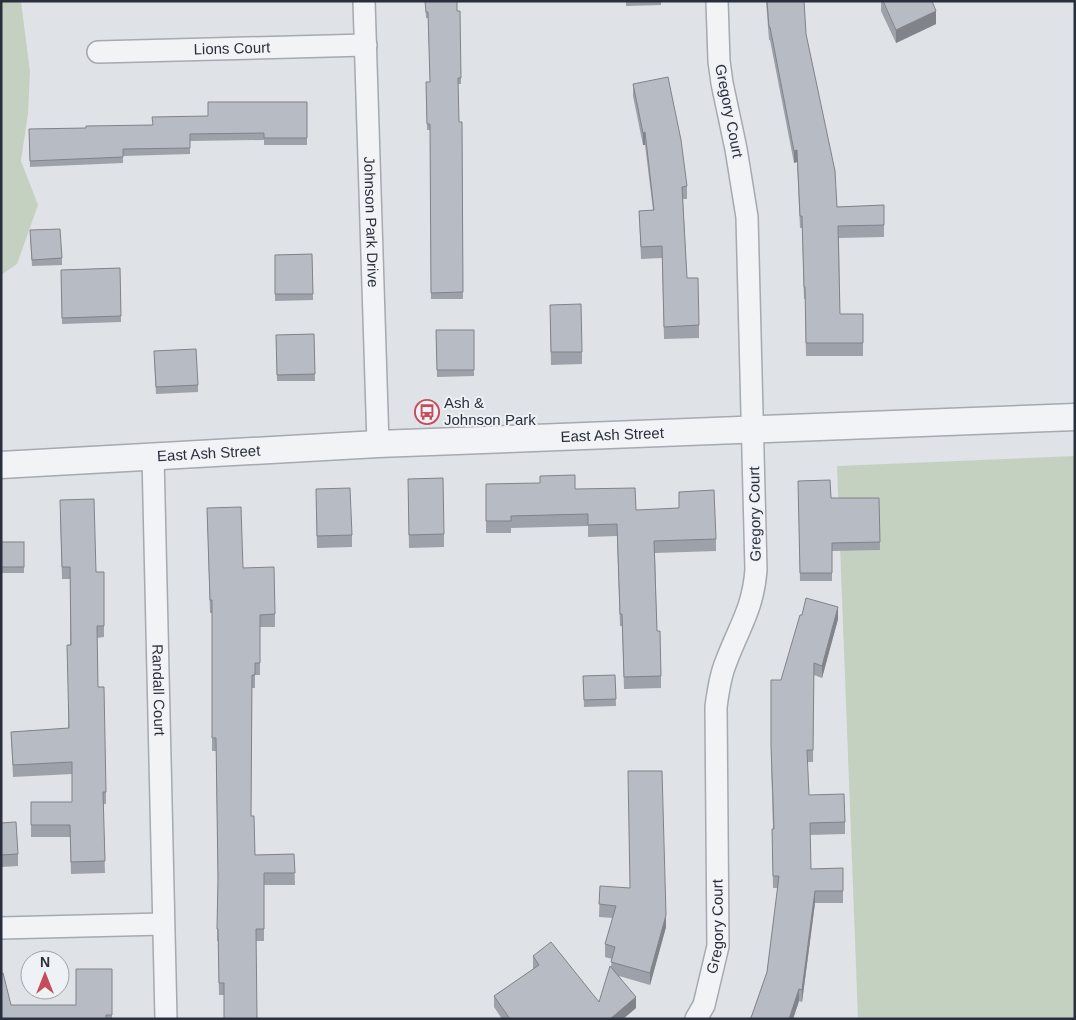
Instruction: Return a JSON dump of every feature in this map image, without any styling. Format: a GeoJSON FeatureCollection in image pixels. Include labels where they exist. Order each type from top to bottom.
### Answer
{"type":"FeatureCollection","features":[{"type":"Feature","properties":{"kind":"street","name":"Johnson Park Drive"},"geometry":{"type":"LineString","coordinates":[[364,1],[378,444]]}},
{"type":"Feature","properties":{"kind":"street","name":"Gregory Court"},"geometry":{"type":"LineString","coordinates":[[696,1019],[704,1005],[718,946],[716,707],[718,689],[725,662],[743,624],[755,590],[756,570],[754,429],[747,217],[736,149],[722,84],[719,61],[717,1]]}},
{"type":"Feature","properties":{"kind":"street","name":"Lions Court"},"geometry":{"type":"LineString","coordinates":[[98,52],[366,46]]}},
{"type":"Feature","properties":{"kind":"street","name":"East Ash Street"},"geometry":{"type":"LineString","coordinates":[[1,465],[378,444],[1075,417]]}},
{"type":"Feature","properties":{"kind":"street","name":"Randall Court"},"geometry":{"type":"LineString","coordinates":[[153,456],[166,1019]]}},
{"type":"Feature","properties":{"kind":"street"},"geometry":{"type":"LineString","coordinates":[[1,928],[163,924]]}},
{"type":"Feature","properties":{"kind":"green space"},"geometry":{"type":"Polygon","coordinates":[[[1,1],[21,1],[30,72],[28,113],[21,161],[38,205],[17,264],[1,275],[1,1]]]}},
{"type":"Feature","properties":{"kind":"green space"},"geometry":{"type":"Polygon","coordinates":[[[1075,456],[1075,1019],[858,1019],[837,466],[1075,456]]]}},
{"type":"Feature","properties":{"kind":"building"},"geometry":{"type":"Polygon","coordinates":[[[425,1],[457,1],[457,11],[460,11],[461,78],[458,78],[459,122],[462,122],[463,292],[431,293],[430,124],[427,124],[426,82],[430,82],[428,12],[426,12],[425,1]]]}},
{"type":"Feature","properties":{"kind":"building"},"geometry":{"type":"Polygon","coordinates":[[[767,1],[804,1],[806,34],[835,171],[837,207],[884,205],[884,225],[838,226],[840,314],[863,314],[863,343],[806,343],[802,216],[800,216],[797,150],[794,151],[769,27],[767,1]]]}},
{"type":"Feature","properties":{"kind":"building"},"geometry":{"type":"Polygon","coordinates":[[[883,1],[932,1],[936,11],[896,30],[883,1]]]}},
{"type":"Feature","properties":{"kind":"building"},"geometry":{"type":"Polygon","coordinates":[[[668,77],[681,140],[687,186],[682,187],[687,278],[698,278],[699,325],[664,327],[662,246],[641,247],[639,211],[654,210],[645,132],[643,133],[633,84],[668,77]]]}},
{"type":"Feature","properties":{"kind":"building"},"geometry":{"type":"Polygon","coordinates":[[[208,102],[307,102],[307,138],[264,138],[264,133],[190,134],[190,148],[123,149],[123,157],[30,161],[29,129],[153,125],[152,117],[208,116],[208,102]]]}},
{"type":"Feature","properties":{"kind":"building"},"geometry":{"type":"Polygon","coordinates":[[[60,229],[62,258],[32,260],[30,230],[60,229]]]}},
{"type":"Feature","properties":{"kind":"building"},"geometry":{"type":"Polygon","coordinates":[[[312,254],[313,294],[275,294],[275,255],[312,254]]]}},
{"type":"Feature","properties":{"kind":"building"},"geometry":{"type":"Polygon","coordinates":[[[120,268],[121,316],[62,318],[61,270],[120,268]]]}},
{"type":"Feature","properties":{"kind":"building"},"geometry":{"type":"Polygon","coordinates":[[[581,304],[582,352],[551,352],[550,305],[581,304]]]}},
{"type":"Feature","properties":{"kind":"building"},"geometry":{"type":"Polygon","coordinates":[[[436,330],[474,330],[474,370],[437,370],[436,330]]]}},
{"type":"Feature","properties":{"kind":"building"},"geometry":{"type":"Polygon","coordinates":[[[314,334],[315,374],[277,375],[276,335],[314,334]]]}},
{"type":"Feature","properties":{"kind":"building"},"geometry":{"type":"Polygon","coordinates":[[[196,349],[198,385],[156,387],[154,351],[196,349]]]}},
{"type":"Feature","properties":{"kind":"building"},"geometry":{"type":"Polygon","coordinates":[[[575,475],[575,489],[635,488],[636,510],[679,508],[679,492],[714,490],[716,539],[654,541],[657,631],[660,631],[661,676],[624,677],[617,524],[588,525],[588,514],[511,516],[511,521],[486,521],[486,484],[540,483],[540,476],[575,475]]]}},
{"type":"Feature","properties":{"kind":"building"},"geometry":{"type":"Polygon","coordinates":[[[443,478],[444,534],[409,535],[408,479],[443,478]]]}},
{"type":"Feature","properties":{"kind":"building"},"geometry":{"type":"Polygon","coordinates":[[[830,480],[831,498],[879,498],[880,542],[832,543],[832,573],[800,573],[798,481],[830,480]]]}},
{"type":"Feature","properties":{"kind":"building"},"geometry":{"type":"Polygon","coordinates":[[[350,488],[352,535],[317,536],[316,489],[350,488]]]}},
{"type":"Feature","properties":{"kind":"building"},"geometry":{"type":"Polygon","coordinates":[[[94,499],[96,572],[104,572],[104,626],[97,626],[98,687],[104,687],[106,792],[103,792],[105,861],[71,862],[70,825],[31,825],[31,802],[72,802],[72,762],[13,765],[11,732],[69,728],[67,645],[71,645],[70,567],[62,567],[60,500],[94,499]]]}},
{"type":"Feature","properties":{"kind":"building"},"geometry":{"type":"Polygon","coordinates":[[[241,507],[243,568],[274,567],[275,614],[260,615],[260,663],[255,663],[255,675],[252,675],[251,816],[254,816],[255,855],[294,854],[295,873],[264,873],[264,929],[256,929],[257,1019],[224,1019],[224,983],[219,983],[217,929],[216,738],[212,738],[212,600],[210,600],[207,508],[241,507]]]}},
{"type":"Feature","properties":{"kind":"building"},"geometry":{"type":"Polygon","coordinates":[[[1,542],[24,542],[24,567],[1,567],[1,542]]]}},
{"type":"Feature","properties":{"kind":"building"},"geometry":{"type":"Polygon","coordinates":[[[806,598],[838,607],[822,666],[814,663],[813,750],[807,750],[809,795],[844,794],[845,822],[810,823],[811,869],[843,868],[843,891],[815,891],[802,990],[799,989],[789,1019],[750,1019],[767,972],[779,876],[773,876],[771,680],[781,680],[806,598]]]}},
{"type":"Feature","properties":{"kind":"building"},"geometry":{"type":"Polygon","coordinates":[[[615,675],[616,699],[584,700],[583,676],[615,675]]]}},
{"type":"Feature","properties":{"kind":"building"},"geometry":{"type":"Polygon","coordinates":[[[628,771],[662,771],[666,915],[650,973],[611,962],[615,947],[605,944],[616,906],[599,904],[600,886],[630,888],[628,771]]]}},
{"type":"Feature","properties":{"kind":"building"},"geometry":{"type":"Polygon","coordinates":[[[16,822],[18,854],[1,855],[1,823],[16,822]]]}},
{"type":"Feature","properties":{"kind":"building"},"geometry":{"type":"Polygon","coordinates":[[[551,942],[599,1002],[610,966],[636,997],[610,1019],[510,1019],[494,996],[539,965],[533,956],[551,942]]]}},
{"type":"Feature","properties":{"kind":"building"},"geometry":{"type":"Polygon","coordinates":[[[76,969],[112,969],[112,1015],[106,1015],[106,1019],[1,1019],[1,973],[3,973],[11,1005],[76,1005],[76,969]]]}},
{"type":"Feature","properties":{"kind":"place","name":"Ash & Johnson Park"},"geometry":{"type":"Point","coordinates":[427,412]}}]}
